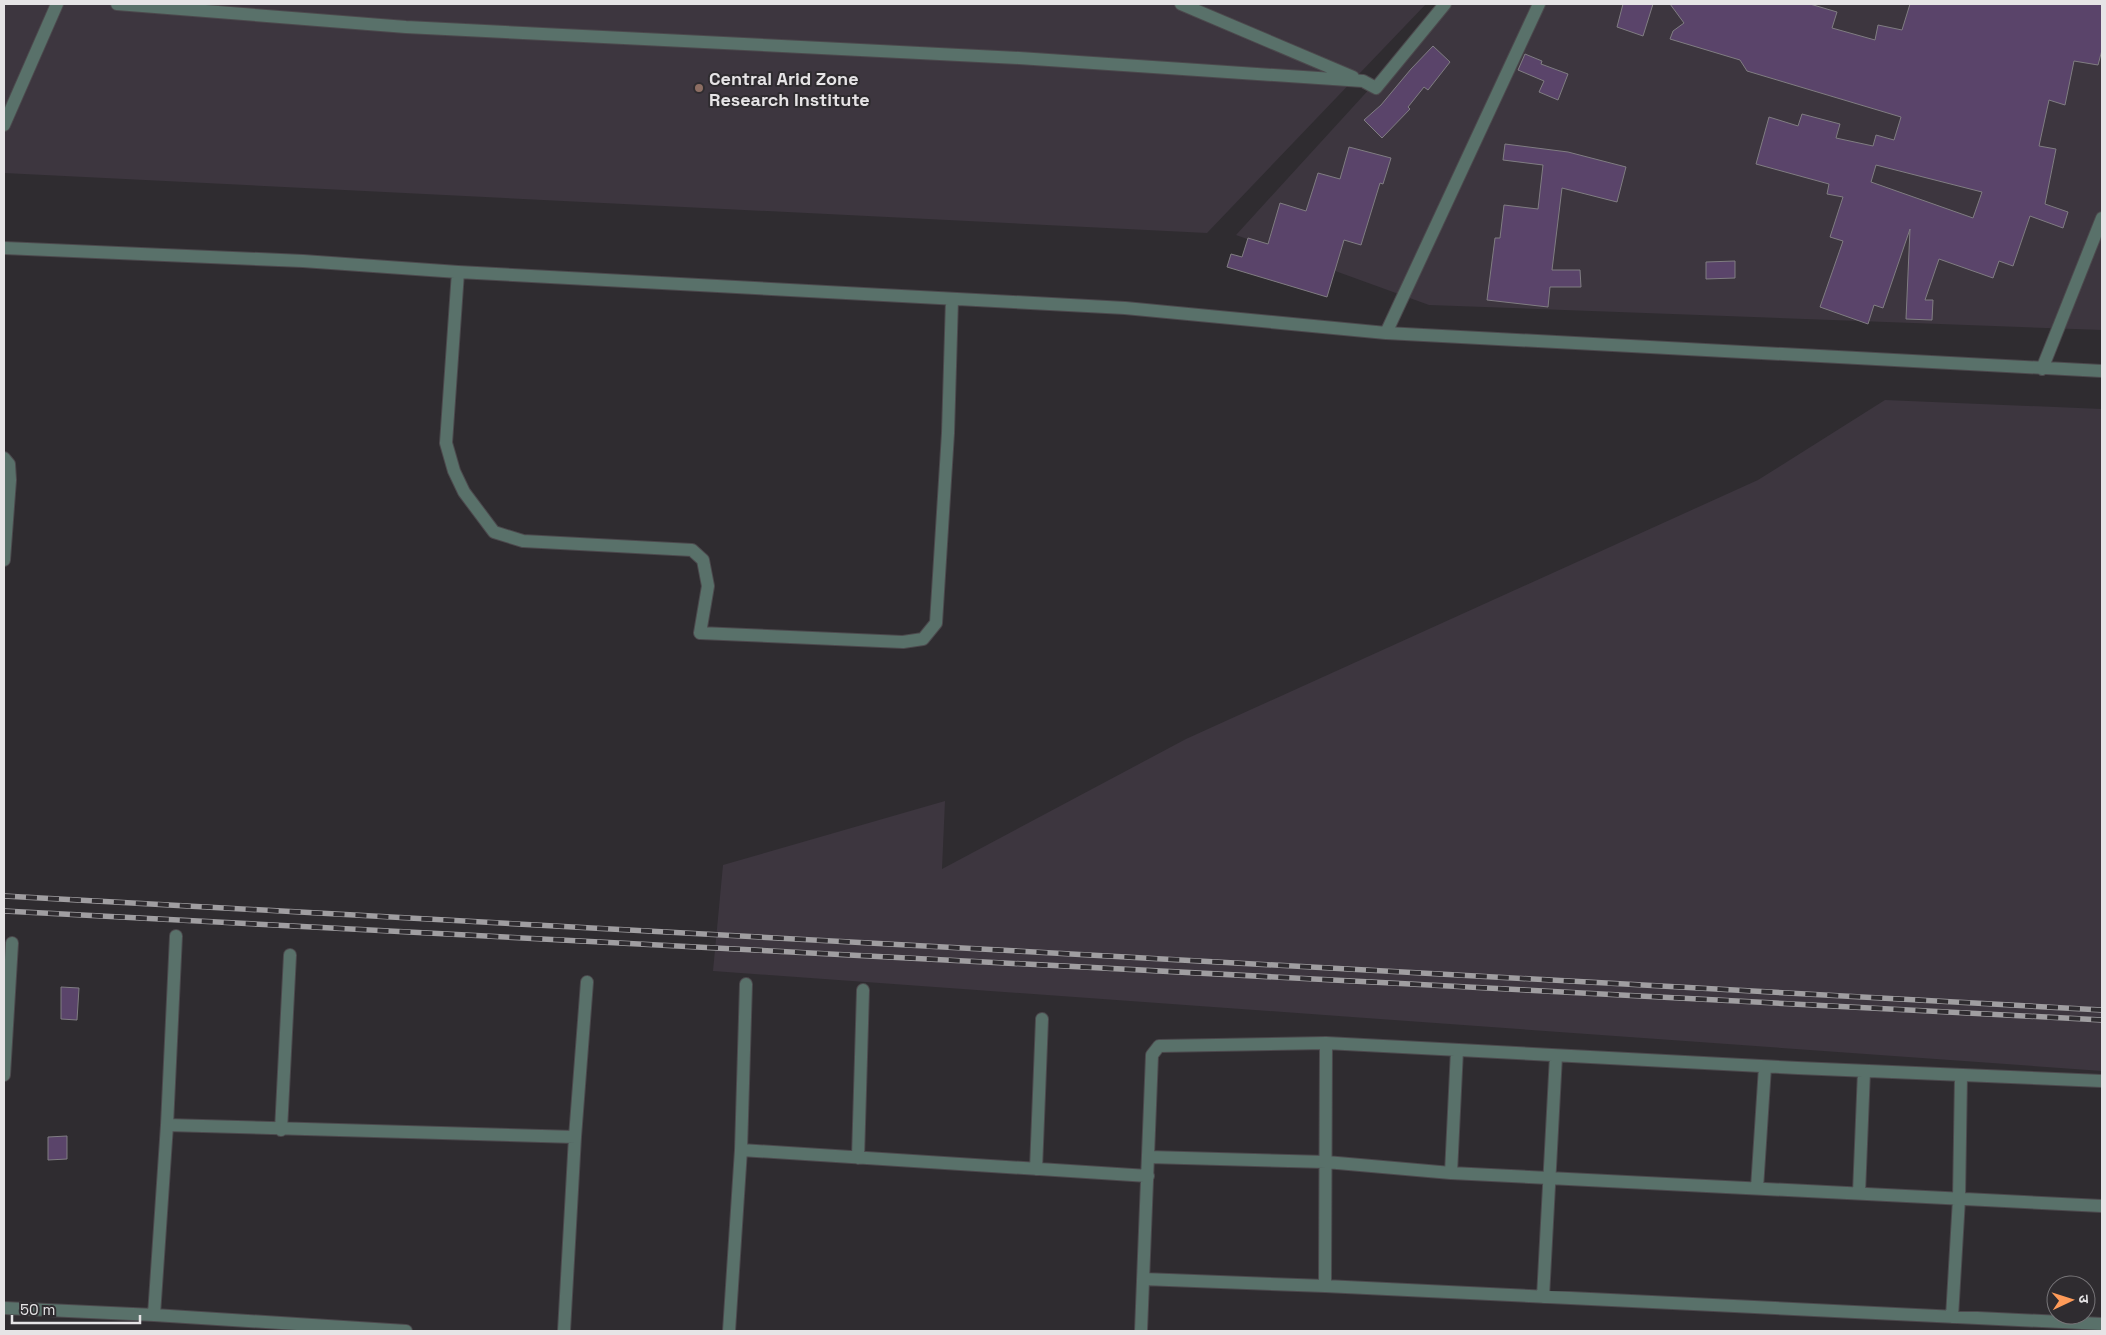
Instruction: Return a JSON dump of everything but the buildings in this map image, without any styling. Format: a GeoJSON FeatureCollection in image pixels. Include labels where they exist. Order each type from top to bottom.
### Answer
{"type":"FeatureCollection","features":[{"type":"Feature","properties":{"kind":"street"},"geometry":{"type":"LineString","coordinates":[[4,125],[57,4]]}},
{"type":"Feature","properties":{"kind":"street"},"geometry":{"type":"LineString","coordinates":[[117,4],[406,26],[1019,58],[1363,81]]}},
{"type":"Feature","properties":{"kind":"street"},"geometry":{"type":"LineString","coordinates":[[1182,4],[1376,88],[1445,4]]}},
{"type":"Feature","properties":{"kind":"street"},"geometry":{"type":"LineString","coordinates":[[1386,332],[1540,4]]}},
{"type":"Feature","properties":{"kind":"street"},"geometry":{"type":"LineString","coordinates":[[2042,369],[2102,218]]}},
{"type":"Feature","properties":{"kind":"street"},"geometry":{"type":"LineString","coordinates":[[4,248],[303,261],[458,272],[1125,308],[1386,332],[2102,371]]}},
{"type":"Feature","properties":{"kind":"street"},"geometry":{"type":"LineString","coordinates":[[458,272],[446,443],[454,471],[475,508],[494,532],[523,541],[692,550],[703,560],[708,586],[700,633],[903,642],[923,639],[936,623],[948,433],[952,299]]}},
{"type":"Feature","properties":{"kind":"street"},"geometry":{"type":"LineString","coordinates":[[4,458],[9,464],[10,480],[4,560]]}},
{"type":"Feature","properties":{"kind":"street"},"geometry":{"type":"LineString","coordinates":[[154,1315],[167,1125],[176,936]]}},
{"type":"Feature","properties":{"kind":"street"},"geometry":{"type":"LineString","coordinates":[[4,1075],[12,943]]}},
{"type":"Feature","properties":{"kind":"street"},"geometry":{"type":"LineString","coordinates":[[281,1130],[290,954]]}},
{"type":"Feature","properties":{"kind":"street"},"geometry":{"type":"LineString","coordinates":[[564,1331],[575,1137],[587,982]]}},
{"type":"Feature","properties":{"kind":"street"},"geometry":{"type":"LineString","coordinates":[[729,1331],[741,1150],[746,984]]}},
{"type":"Feature","properties":{"kind":"street"},"geometry":{"type":"LineString","coordinates":[[858,1158],[863,990]]}},
{"type":"Feature","properties":{"kind":"street"},"geometry":{"type":"LineString","coordinates":[[1036,1169],[1042,1020]]}},
{"type":"Feature","properties":{"kind":"street"},"geometry":{"type":"LineString","coordinates":[[1325,1286],[1326,1043]]}},
{"type":"Feature","properties":{"kind":"street"},"geometry":{"type":"LineString","coordinates":[[1141,1331],[1152,1055],[1159,1046],[1326,1043],[1765,1067],[2102,1081]]}},
{"type":"Feature","properties":{"kind":"street"},"geometry":{"type":"LineString","coordinates":[[1451,1173],[1457,1050]]}},
{"type":"Feature","properties":{"kind":"street"},"geometry":{"type":"LineString","coordinates":[[1543,1297],[1556,1056]]}},
{"type":"Feature","properties":{"kind":"street"},"geometry":{"type":"LineString","coordinates":[[1757,1188],[1765,1067]]}},
{"type":"Feature","properties":{"kind":"street"},"geometry":{"type":"LineString","coordinates":[[1859,1194],[1864,1071]]}},
{"type":"Feature","properties":{"kind":"street"},"geometry":{"type":"LineString","coordinates":[[1952,1317],[1959,1199],[1961,1076]]}},
{"type":"Feature","properties":{"kind":"street"},"geometry":{"type":"LineString","coordinates":[[167,1125],[281,1130],[575,1137]]}},
{"type":"Feature","properties":{"kind":"street"},"geometry":{"type":"LineString","coordinates":[[741,1150],[1148,1176]]}},
{"type":"Feature","properties":{"kind":"street"},"geometry":{"type":"LineString","coordinates":[[1149,1157],[1326,1162],[1451,1173],[2102,1206]]}},
{"type":"Feature","properties":{"kind":"street"},"geometry":{"type":"LineString","coordinates":[[1143,1279],[1325,1286],[2102,1324]]}},
{"type":"Feature","properties":{"kind":"street"},"geometry":{"type":"LineString","coordinates":[[4,1308],[154,1315],[406,1331]]}},
{"type":"Feature","properties":{"kind":"shaded area","name":"Central Arid Zone Research Institute"},"geometry":{"type":"Polygon","coordinates":[[[4,4],[1426,4],[1207,233],[4,173],[4,4]]]}},
{"type":"Feature","properties":{"kind":"shaded area"},"geometry":{"type":"Polygon","coordinates":[[[1447,4],[2102,4],[2102,330],[1429,305],[1236,235],[1447,4]]]}},
{"type":"Feature","properties":{"kind":"shaded area"},"geometry":{"type":"Polygon","coordinates":[[[1885,400],[2102,409],[2102,1071],[713,971],[723,865],[945,801],[942,869],[1186,739],[1758,480],[1885,400]]]}},
{"type":"Feature","properties":{"kind":"railway"},"geometry":{"type":"LineString","coordinates":[[4,896],[2102,1010]]}},
{"type":"Feature","properties":{"kind":"railway"},"geometry":{"type":"LineString","coordinates":[[4,911],[2102,1020]]}},
{"type":"Feature","properties":{"kind":"place","name":"Central Arid Zone Research Institute"},"geometry":{"type":"Point","coordinates":[699,88]}}]}
